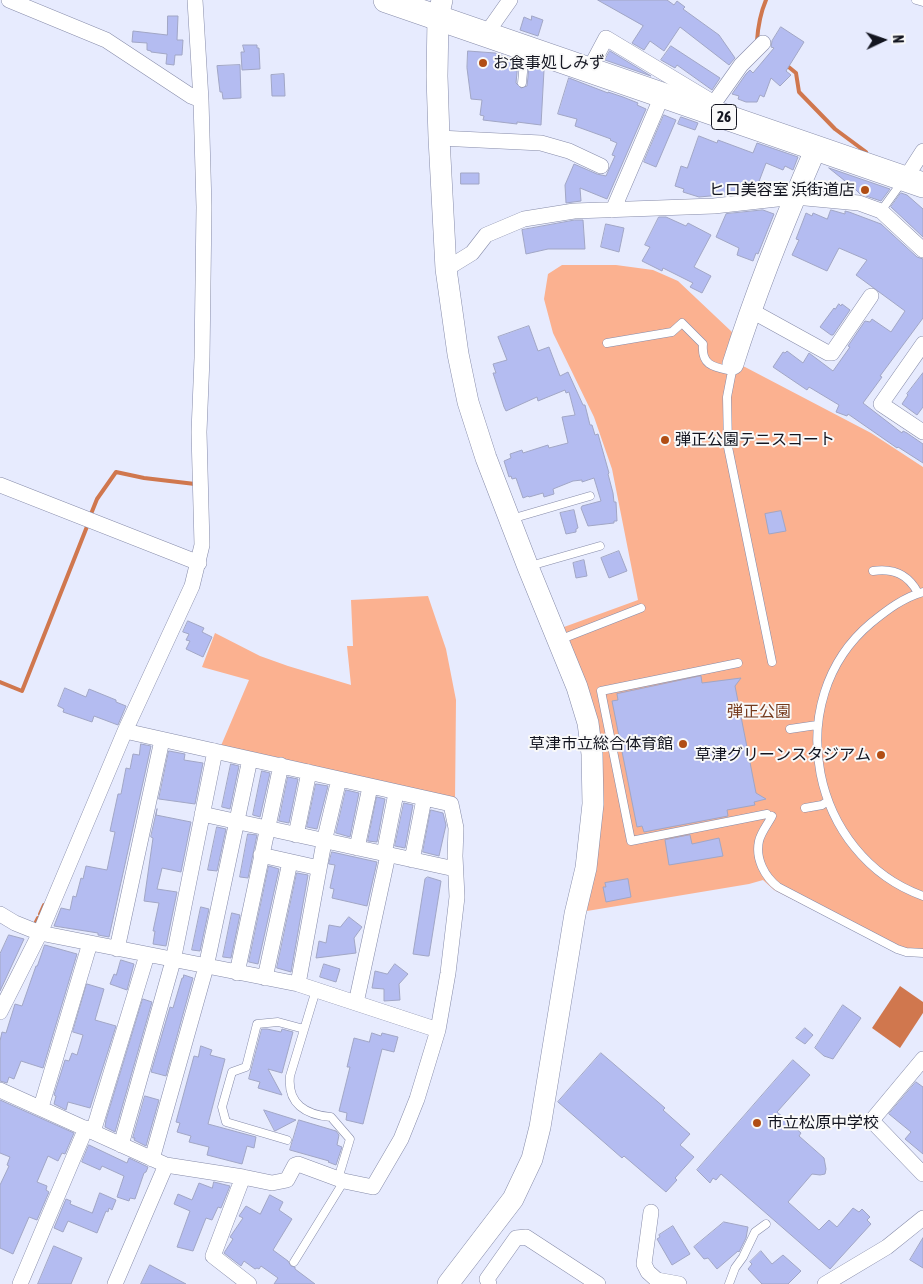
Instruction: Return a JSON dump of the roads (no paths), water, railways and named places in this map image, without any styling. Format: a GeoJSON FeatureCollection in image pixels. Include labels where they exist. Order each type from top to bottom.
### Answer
{"type":"FeatureCollection","features":[{"type":"Feature","properties":{"kind":"main road","name":"26"},"geometry":{"type":"LineString","coordinates":[[386,0],[409,8],[440,9],[486,34],[526,49],[662,96],[713,108],[816,148],[914,182]]}},
{"type":"Feature","properties":{"kind":"street"},"geometry":{"type":"LineString","coordinates":[[8,0],[106,40],[191,96],[202,100]]}},
{"type":"Feature","properties":{"kind":"street"},"geometry":{"type":"LineString","coordinates":[[0,1012],[40,933],[125,731],[192,586],[199,563],[202,545],[199,432],[204,207],[202,100],[195,0]]}},
{"type":"Feature","properties":{"kind":"street"},"geometry":{"type":"LineString","coordinates":[[486,34],[510,0]]}},
{"type":"Feature","properties":{"kind":"street"},"geometry":{"type":"LineString","coordinates":[[440,9],[437,76],[439,138],[446,269],[458,354],[468,402],[486,458],[577,687],[588,723],[592,754],[594,804],[586,868],[575,914],[540,1127],[532,1158],[513,1199],[450,1283]]}},
{"type":"Feature","properties":{"kind":"street"},"geometry":{"type":"LineString","coordinates":[[589,70],[606,38],[713,108],[741,65],[763,43]]}},
{"type":"Feature","properties":{"kind":"street"},"geometry":{"type":"LineString","coordinates":[[613,210],[662,96]]}},
{"type":"Feature","properties":{"kind":"street"},"geometry":{"type":"LineString","coordinates":[[439,138],[541,144],[569,151],[601,166]]}},
{"type":"Feature","properties":{"kind":"street"},"geometry":{"type":"LineString","coordinates":[[733,368],[750,310],[794,197],[816,148]]}},
{"type":"Feature","properties":{"kind":"street"},"geometry":{"type":"LineString","coordinates":[[914,182],[923,151]]}},
{"type":"Feature","properties":{"kind":"street"},"geometry":{"type":"LineString","coordinates":[[446,269],[472,253],[486,235],[524,219],[574,211],[714,206],[794,197],[859,202],[881,211],[923,250]]}},
{"type":"Feature","properties":{"kind":"street"},"geometry":{"type":"LineString","coordinates":[[750,310],[828,354],[832,352],[871,296]]}},
{"type":"Feature","properties":{"kind":"street"},"geometry":{"type":"LineString","coordinates":[[923,344],[881,404],[923,432]]}},
{"type":"Feature","properties":{"kind":"street"},"geometry":{"type":"LineString","coordinates":[[0,485],[199,563]]}},
{"type":"Feature","properties":{"kind":"street"},"geometry":{"type":"LineString","coordinates":[[0,1090],[159,1162],[272,1183],[287,1180],[295,1165],[298,1164],[341,1180],[373,1187],[401,1138],[417,1099],[438,1030],[448,973],[456,906],[456,828],[450,804],[125,731]]}},
{"type":"Feature","properties":{"kind":"street"},"geometry":{"type":"LineString","coordinates":[[117,949],[162,740]]}},
{"type":"Feature","properties":{"kind":"street"},"geometry":{"type":"LineString","coordinates":[[121,1145],[173,961],[215,752]]}},
{"type":"Feature","properties":{"kind":"street"},"geometry":{"type":"LineString","coordinates":[[115,1284],[159,1162],[206,967],[250,759]]}},
{"type":"Feature","properties":{"kind":"street"},"geometry":{"type":"LineString","coordinates":[[237,973],[281,765]]}},
{"type":"Feature","properties":{"kind":"street"},"geometry":{"type":"LineString","coordinates":[[296,836],[309,772]]}},
{"type":"Feature","properties":{"kind":"street"},"geometry":{"type":"LineString","coordinates":[[298,984],[324,842],[340,779]]}},
{"type":"Feature","properties":{"kind":"street"},"geometry":{"type":"LineString","coordinates":[[357,848],[370,787]]}},
{"type":"Feature","properties":{"kind":"street"},"geometry":{"type":"LineString","coordinates":[[356,1003],[386,854],[396,792]]}},
{"type":"Feature","properties":{"kind":"street"},"geometry":{"type":"LineString","coordinates":[[412,860],[424,799]]}},
{"type":"Feature","properties":{"kind":"street"},"geometry":{"type":"LineString","coordinates":[[202,814],[296,836],[455,869]]}},
{"type":"Feature","properties":{"kind":"street"},"geometry":{"type":"LineString","coordinates":[[261,854],[320,868]]}},
{"type":"Feature","properties":{"kind":"street"},"geometry":{"type":"LineString","coordinates":[[265,978],[290,862]]}},
{"type":"Feature","properties":{"kind":"street"},"geometry":{"type":"LineString","coordinates":[[0,914],[15,923],[40,933],[173,961],[298,984],[438,1030]]}},
{"type":"Feature","properties":{"kind":"street"},"geometry":{"type":"LineString","coordinates":[[41,1107],[90,943]]}},
{"type":"Feature","properties":{"kind":"street"},"geometry":{"type":"LineString","coordinates":[[20,1284],[89,1130],[147,955]]}},
{"type":"Feature","properties":{"kind":"street"},"geometry":{"type":"LineString","coordinates":[[921,1067],[872,1122],[923,1174]]}},
{"type":"Feature","properties":{"kind":"street"},"geometry":{"type":"LineString","coordinates":[[243,1177],[212,1256],[249,1284]]}},
{"type":"Feature","properties":{"kind":"street"},"geometry":{"type":"LineString","coordinates":[[651,1212],[644,1264],[648,1272],[657,1280],[679,1284]]}},
{"type":"Feature","properties":{"kind":"street"},"geometry":{"type":"LineString","coordinates":[[825,1284],[886,1247],[923,1218]]}},
{"type":"Feature","properties":{"kind":"street"},"geometry":{"type":"LineString","coordinates":[[489,1284],[487,1279],[516,1238],[526,1237],[598,1284]]}},
{"type":"Feature","properties":{"kind":"lane"},"geometry":{"type":"LineString","coordinates":[[916,0],[923,2]]}},
{"type":"Feature","properties":{"kind":"lane"},"geometry":{"type":"LineString","coordinates":[[522,83],[526,49]]}},
{"type":"Feature","properties":{"kind":"lane"},"geometry":{"type":"LineString","coordinates":[[881,211],[914,182]]}},
{"type":"Feature","properties":{"kind":"lane"},"geometry":{"type":"LineString","coordinates":[[607,343],[672,332],[682,323],[703,344],[703,355],[709,365],[733,368],[727,397],[728,447],[772,662]]}},
{"type":"Feature","properties":{"kind":"lane"},"geometry":{"type":"LineString","coordinates":[[510,519],[590,496]]}},
{"type":"Feature","properties":{"kind":"lane"},"geometry":{"type":"LineString","coordinates":[[528,567],[600,546]]}},
{"type":"Feature","properties":{"kind":"lane"},"geometry":{"type":"LineString","coordinates":[[873,571],[889,570],[902,574],[920,592],[898,603],[858,634],[834,672],[823,697],[817,725],[818,768],[836,819],[850,842],[871,865],[889,879],[911,892],[923,896]]}},
{"type":"Feature","properties":{"kind":"lane"},"geometry":{"type":"LineString","coordinates":[[558,641],[641,608]]}},
{"type":"Feature","properties":{"kind":"lane"},"geometry":{"type":"LineString","coordinates":[[738,663],[601,691],[631,841],[770,815],[759,841],[759,852],[764,874],[770,881],[778,887],[897,949],[906,952],[923,953]]}},
{"type":"Feature","properties":{"kind":"lane"},"geometry":{"type":"LineString","coordinates":[[790,729],[817,725]]}},
{"type":"Feature","properties":{"kind":"lane"},"geometry":{"type":"LineString","coordinates":[[805,808],[822,805],[828,800]]}},
{"type":"Feature","properties":{"kind":"lane"},"geometry":{"type":"LineString","coordinates":[[294,1262],[341,1180],[350,1139],[331,1116],[318,1116],[301,1108],[291,1096],[290,1076],[316,990]]}},
{"type":"Feature","properties":{"kind":"lane"},"geometry":{"type":"LineString","coordinates":[[287,1140],[226,1122],[222,1107],[232,1072],[246,1067],[257,1024],[278,1022],[304,1029]]}},
{"type":"Feature","properties":{"kind":"lane"},"geometry":{"type":"LineString","coordinates":[[729,1284],[735,1268],[755,1232],[766,1224]]}},
{"type":"Feature","properties":{"kind":"waterway"},"geometry":{"type":"LineString","coordinates":[[759,42],[757,41],[759,25],[766,0]]}},
{"type":"Feature","properties":{"kind":"waterway"},"geometry":{"type":"LineString","coordinates":[[785,64],[796,73],[799,92],[835,129],[866,152]]}},
{"type":"Feature","properties":{"kind":"waterway"},"geometry":{"type":"LineString","coordinates":[[91,514],[97,499],[116,472],[144,478],[195,484],[195,487]]}},
{"type":"Feature","properties":{"kind":"waterway"},"geometry":{"type":"LineString","coordinates":[[0,682],[22,691],[88,524]]}},
{"type":"Feature","properties":{"kind":"waterway"},"geometry":{"type":"LineString","coordinates":[[40,914],[44,905]]}},
{"type":"Feature","properties":{"kind":"waterway"},"geometry":{"type":"LineString","coordinates":[[36,922],[38,918]]}},
{"type":"Feature","properties":{"kind":"place","name":"お食事処しみず"},"geometry":{"type":"Point","coordinates":[483,63]}},
{"type":"Feature","properties":{"kind":"place","name":"ヒロ美容室 浜街道店"},"geometry":{"type":"Point","coordinates":[865,190]}},
{"type":"Feature","properties":{"kind":"place","name":"弾正公園テニスコート"},"geometry":{"type":"Point","coordinates":[665,440]}},
{"type":"Feature","properties":{"kind":"place","name":"草津市立総合体育館"},"geometry":{"type":"Point","coordinates":[683,744]}},
{"type":"Feature","properties":{"kind":"place","name":"草津グリーンスタジアム"},"geometry":{"type":"Point","coordinates":[881,755]}},
{"type":"Feature","properties":{"kind":"place","name":"市立松原中学校"},"geometry":{"type":"Point","coordinates":[757,1123]}},
{"type":"Feature","properties":{"kind":"park label","name":"弾正公園"},"geometry":{"type":"Point","coordinates":[759,712]}}]}
